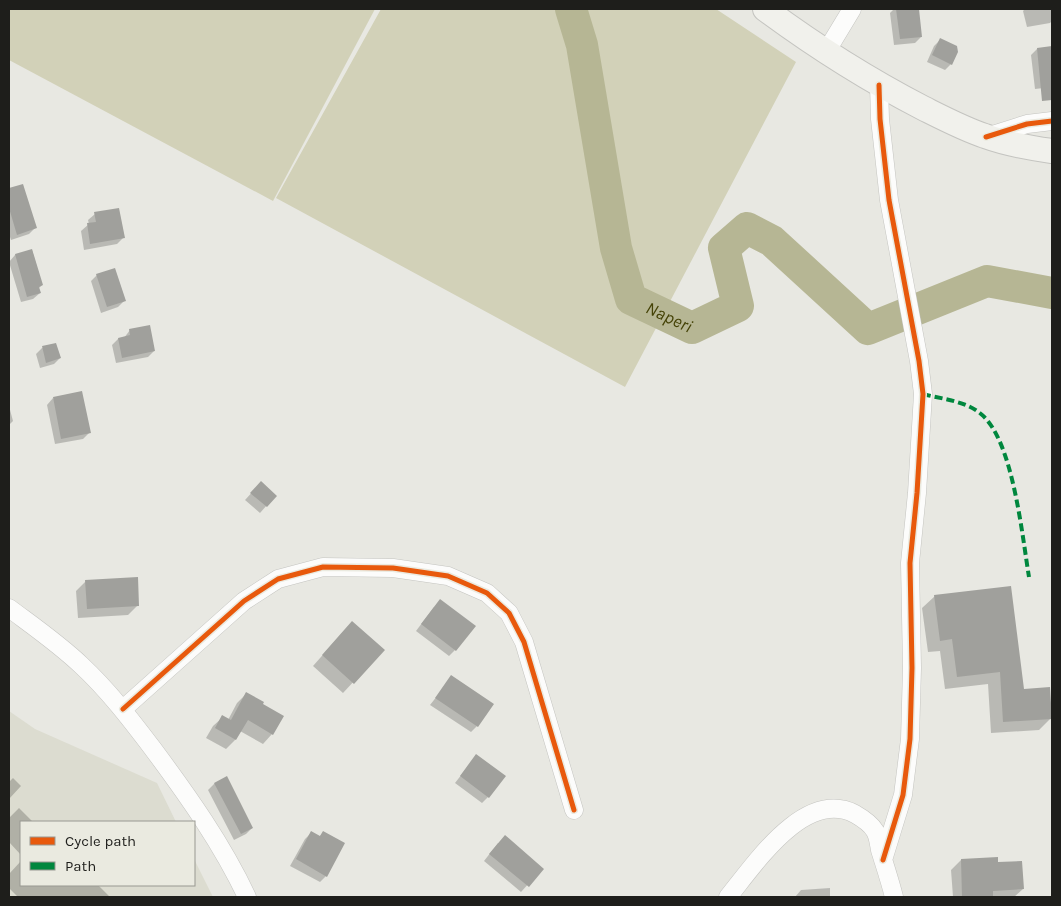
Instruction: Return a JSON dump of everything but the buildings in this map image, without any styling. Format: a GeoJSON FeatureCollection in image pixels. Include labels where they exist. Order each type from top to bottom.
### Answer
{"type":"FeatureCollection","features":[{"type":"Feature","properties":{"kind":"main road"},"geometry":{"type":"LineString","coordinates":[[765,9],[879,86],[943,118],[986,137],[1025,147],[1052,151]]}},
{"type":"Feature","properties":{"kind":"street"},"geometry":{"type":"LineString","coordinates":[[826,52],[852,9]]}},
{"type":"Feature","properties":{"kind":"street"},"geometry":{"type":"LineString","coordinates":[[879,86],[880,119],[888,200],[924,394],[910,563],[912,668],[910,739],[903,795],[883,860]]}},
{"type":"Feature","properties":{"kind":"street"},"geometry":{"type":"LineString","coordinates":[[986,137],[1027,124],[1052,121]]}},
{"type":"Feature","properties":{"kind":"street"},"geometry":{"type":"LineString","coordinates":[[123,709],[244,601],[278,579],[322,567],[394,568],[448,576],[487,593],[509,613],[524,642],[574,810]]}},
{"type":"Feature","properties":{"kind":"street"},"geometry":{"type":"LineString","coordinates":[[9,608],[81,664],[123,709],[183,789],[232,865],[246,897]]}},
{"type":"Feature","properties":{"kind":"street"},"geometry":{"type":"LineString","coordinates":[[728,897],[786,831],[809,814],[825,809],[848,811],[863,819],[875,831],[894,897]]}},
{"type":"Feature","properties":{"kind":"shaded area"},"geometry":{"type":"Polygon","coordinates":[[[9,711],[35,729],[157,783],[176,821],[20,821],[20,886],[195,886],[195,861],[213,897],[9,897],[9,711]]]}},
{"type":"Feature","properties":{"kind":"green space"},"geometry":{"type":"Polygon","coordinates":[[[9,9],[375,9],[273,201],[9,60],[9,9]]]}},
{"type":"Feature","properties":{"kind":"green space"},"geometry":{"type":"Polygon","coordinates":[[[381,9],[716,9],[796,62],[625,387],[276,198],[381,9]]]}},
{"type":"Feature","properties":{"kind":"waterway","name":"Naperi"},"geometry":{"type":"LineString","coordinates":[[571,9],[582,45],[616,248],[631,299],[692,328],[738,306],[724,248],[747,228],[772,241],[868,329],[987,281],[1052,293]]}},
{"type":"Feature","properties":{"kind":"marked path"},"geometry":{"type":"LineString","coordinates":[[923,394],[968,406],[981,414],[992,427],[1001,445],[1014,489],[1029,577]]}},
{"type":"Feature","properties":{"kind":"cycle path"},"geometry":{"type":"LineString","coordinates":[[879,85],[880,119],[889,200],[919,361],[923,394],[917,493],[910,563],[912,668],[910,739],[903,795],[883,860]]}},
{"type":"Feature","properties":{"kind":"cycle path"},"geometry":{"type":"LineString","coordinates":[[986,137],[1027,124],[1052,121]]}},
{"type":"Feature","properties":{"kind":"cycle path"},"geometry":{"type":"LineString","coordinates":[[123,709],[244,601],[278,579],[323,567],[393,568],[448,576],[487,593],[509,613],[524,642],[574,810]]}}]}
